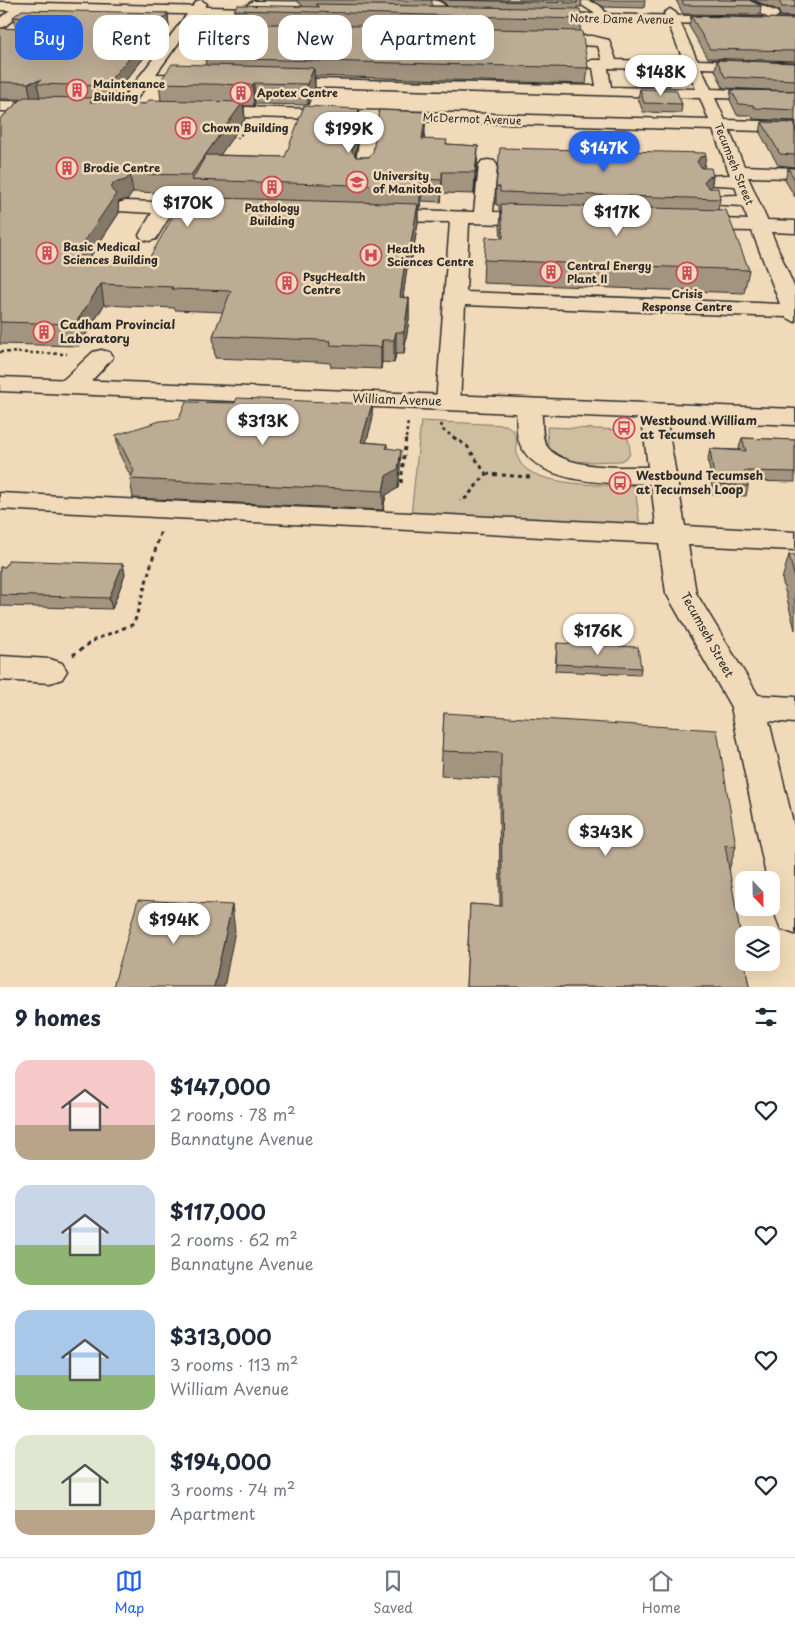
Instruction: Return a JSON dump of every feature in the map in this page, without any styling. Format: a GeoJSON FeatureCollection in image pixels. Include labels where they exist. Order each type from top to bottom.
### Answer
{"type":"FeatureCollection","features":[{"type":"Feature","properties":{"kind":"street"},"geometry":{"type":"LineString","coordinates":[[0,6],[19,3],[39,0],[205,7],[352,10],[279,3],[205,7],[160,9],[154,14],[144,16],[80,16],[66,14],[62,10],[64,8],[19,3]]}},
{"type":"Feature","properties":{"kind":"street"},"geometry":{"type":"LineString","coordinates":[[580,0],[601,15]]}},
{"type":"Feature","properties":{"kind":"street"},"geometry":{"type":"LineString","coordinates":[[739,0],[772,16]]}},
{"type":"Feature","properties":{"kind":"street"},"geometry":{"type":"LineString","coordinates":[[0,24],[19,3]]}},
{"type":"Feature","properties":{"kind":"street"},"geometry":{"type":"LineString","coordinates":[[200,15],[205,7]]}},
{"type":"Feature","properties":{"kind":"street"},"geometry":{"type":"LineString","coordinates":[[200,15],[205,7]]}},
{"type":"Feature","properties":{"kind":"street","name":"Notre Dame Avenue"},"geometry":{"type":"LineString","coordinates":[[532,14],[795,16]]}},
{"type":"Feature","properties":{"kind":"street","name":"Notre Dame Avenue"},"geometry":{"type":"LineString","coordinates":[[671,16],[795,22]]}},
{"type":"Feature","properties":{"kind":"street","name":"Tecumseh Street"},"geometry":{"type":"LineString","coordinates":[[671,16],[719,125],[729,160],[794,313]]}},
{"type":"Feature","properties":{"kind":"street"},"geometry":{"type":"LineString","coordinates":[[268,32],[276,31]]}},
{"type":"Feature","properties":{"kind":"street"},"geometry":{"type":"LineString","coordinates":[[534,38],[597,40],[604,43],[607,59]]}},
{"type":"Feature","properties":{"kind":"street"},"geometry":{"type":"LineString","coordinates":[[104,108],[130,109],[153,78],[179,49]]}},
{"type":"Feature","properties":{"kind":"street"},"geometry":{"type":"LineString","coordinates":[[582,58],[689,60],[795,67]]}},
{"type":"Feature","properties":{"kind":"street"},"geometry":{"type":"LineString","coordinates":[[604,91],[600,65],[607,59]]}},
{"type":"Feature","properties":{"kind":"street"},"geometry":{"type":"LineString","coordinates":[[188,60],[192,65]]}},
{"type":"Feature","properties":{"kind":"street"},"geometry":{"type":"LineString","coordinates":[[153,78],[211,80]]}},
{"type":"Feature","properties":{"kind":"street"},"geometry":{"type":"LineString","coordinates":[[268,81],[795,96]]}},
{"type":"Feature","properties":{"kind":"street"},"geometry":{"type":"LineString","coordinates":[[4,110],[66,108]]}},
{"type":"Feature","properties":{"kind":"street","name":"McDermot Avenue"},"geometry":{"type":"LineString","coordinates":[[194,111],[795,127]]}},
{"type":"Feature","properties":{"kind":"street"},"geometry":{"type":"LineString","coordinates":[[363,172],[372,116]]}},
{"type":"Feature","properties":{"kind":"street"},"geometry":{"type":"LineString","coordinates":[[464,118],[466,128],[471,135]]}},
{"type":"Feature","properties":{"kind":"street"},"geometry":{"type":"LineString","coordinates":[[713,159],[729,160],[795,173]]}},
{"type":"Feature","properties":{"kind":"street"},"geometry":{"type":"LineString","coordinates":[[705,180],[729,160]]}},
{"type":"Feature","properties":{"kind":"street"},"geometry":{"type":"LineString","coordinates":[[484,218],[488,164]]}},
{"type":"Feature","properties":{"kind":"street"},"geometry":{"type":"LineString","coordinates":[[712,200],[748,201]]}},
{"type":"Feature","properties":{"kind":"street"},"geometry":{"type":"LineString","coordinates":[[131,225],[134,207],[232,210]]}},
{"type":"Feature","properties":{"kind":"street"},"geometry":{"type":"LineString","coordinates":[[149,235],[165,208]]}},
{"type":"Feature","properties":{"kind":"street"},"geometry":{"type":"LineString","coordinates":[[363,214],[562,220]]}},
{"type":"Feature","properties":{"kind":"street"},"geometry":{"type":"LineString","coordinates":[[444,411],[456,298],[460,217]]}},
{"type":"Feature","properties":{"kind":"street"},"geometry":{"type":"LineString","coordinates":[[679,224],[795,227]]}},
{"type":"Feature","properties":{"kind":"street"},"geometry":{"type":"LineString","coordinates":[[456,298],[794,313]]}},
{"type":"Feature","properties":{"kind":"street"},"geometry":{"type":"LineString","coordinates":[[70,387],[101,357]]}},
{"type":"Feature","properties":{"kind":"street","name":"William Avenue"},"geometry":{"type":"LineString","coordinates":[[0,384],[444,411],[528,406],[795,417]]}},
{"type":"Feature","properties":{"kind":"street"},"geometry":{"type":"LineString","coordinates":[[528,406],[533,444],[540,456],[554,465],[572,471],[663,476]]}},
{"type":"Feature","properties":{"kind":"street","name":"Tecumseh Street"},"geometry":{"type":"LineString","coordinates":[[653,411],[681,593],[748,707],[795,916]]}},
{"type":"Feature","properties":{"kind":"street"},"geometry":{"type":"LineString","coordinates":[[0,501],[795,541]]}},
{"type":"Feature","properties":{"kind":"street"},"geometry":{"type":"LineString","coordinates":[[0,668],[50,671]]}},
{"type":"Feature","properties":{"kind":"street"},"geometry":{"type":"LineString","coordinates":[[748,707],[795,710]]}},
{"type":"Feature","properties":{"kind":"path"},"geometry":{"type":"LineString","coordinates":[[232,137],[236,138]]}},
{"type":"Feature","properties":{"kind":"path"},"geometry":{"type":"LineString","coordinates":[[0,352],[68,354]]}},
{"type":"Feature","properties":{"kind":"path"},"geometry":{"type":"LineString","coordinates":[[429,523],[434,514],[466,498],[486,474],[467,446],[443,430],[444,411]]}},
{"type":"Feature","properties":{"kind":"path"},"geometry":{"type":"LineString","coordinates":[[401,483],[408,418]]}},
{"type":"Feature","properties":{"kind":"path"},"geometry":{"type":"LineString","coordinates":[[50,671],[96,639],[134,624],[163,524],[173,510]]}},
{"type":"Feature","properties":{"kind":"shaded area"},"geometry":{"type":"Polygon","coordinates":[[[421,421],[506,425],[516,437],[520,462],[528,470],[540,476],[590,485],[635,486],[640,527],[411,515],[421,421]]]}},
{"type":"Feature","properties":{"kind":"shaded area"},"geometry":{"type":"Polygon","coordinates":[[[547,427],[623,430],[629,442],[629,456],[621,461],[587,462],[565,460],[551,453],[548,447],[547,427]]]}},
{"type":"Feature","properties":{"kind":"building"},"geometry":{"type":"Polygon","coordinates":[[[449,0],[577,0],[577,3],[449,0]]]}},
{"type":"Feature","properties":{"kind":"building"},"geometry":{"type":"Polygon","coordinates":[[[682,0],[749,0],[761,6],[684,5],[682,0]]]}},
{"type":"Feature","properties":{"kind":"building"},"geometry":{"type":"Polygon","coordinates":[[[776,0],[795,0],[795,7],[782,7],[779,1],[776,0]]]}},
{"type":"Feature","properties":{"kind":"building"},"geometry":{"type":"Polygon","coordinates":[[[316,4],[580,9],[581,19],[494,17],[494,15],[234,10],[237,5],[319,7],[316,4]]]}},
{"type":"Feature","properties":{"kind":"building"},"geometry":{"type":"Polygon","coordinates":[[[22,10],[168,13],[166,15],[93,15],[93,60],[127,60],[105,86],[37,84],[41,80],[28,83],[0,82],[0,28],[15,29],[15,60],[83,60],[83,15],[16,15],[22,10]]]}},
{"type":"Feature","properties":{"kind":"building"},"geometry":{"type":"Polygon","coordinates":[[[691,16],[795,19],[795,51],[710,49],[691,16]]]}},
{"type":"Feature","properties":{"kind":"building"},"geometry":{"type":"Polygon","coordinates":[[[268,24],[278,24],[278,60],[268,60],[268,24]]]}},
{"type":"Feature","properties":{"kind":"building"},"geometry":{"type":"Polygon","coordinates":[[[352,26],[362,26],[362,60],[494,60],[494,29],[582,31],[588,68],[282,60],[352,60],[352,26]]]}},
{"type":"Feature","properties":{"kind":"building"},"geometry":{"type":"Polygon","coordinates":[[[717,60],[795,63],[795,80],[725,77],[717,60]]]}},
{"type":"Feature","properties":{"kind":"building"},"geometry":{"type":"Polygon","coordinates":[[[631,63],[665,64],[671,78],[635,76],[631,63]]]}},
{"type":"Feature","properties":{"kind":"building"},"geometry":{"type":"Polygon","coordinates":[[[172,64],[314,68],[307,84],[159,83],[172,64]]]}},
{"type":"Feature","properties":{"kind":"building"},"geometry":{"type":"Polygon","coordinates":[[[640,89],[676,90],[682,104],[644,103],[640,89]]]}},
{"type":"Feature","properties":{"kind":"building"},"geometry":{"type":"Polygon","coordinates":[[[731,90],[795,91],[795,110],[755,108],[753,105],[739,104],[731,90]]]}},
{"type":"Feature","properties":{"kind":"building"},"geometry":{"type":"Polygon","coordinates":[[[24,97],[94,98],[90,102],[146,104],[149,100],[243,102],[191,175],[130,174],[126,180],[113,183],[111,189],[116,194],[72,260],[147,262],[184,197],[418,204],[410,248],[407,248],[400,297],[409,298],[404,332],[396,332],[394,340],[382,340],[381,347],[330,345],[331,341],[318,340],[213,336],[231,291],[101,284],[75,324],[0,322],[0,119],[24,97]]]}},
{"type":"Feature","properties":{"kind":"building"},"geometry":{"type":"Polygon","coordinates":[[[304,106],[359,109],[352,151],[356,157],[369,157],[373,152],[379,110],[426,112],[422,139],[447,140],[446,144],[478,146],[475,172],[442,172],[442,180],[422,179],[420,187],[192,180],[206,155],[285,157],[304,106]]]}},
{"type":"Feature","properties":{"kind":"building"},"geometry":{"type":"Polygon","coordinates":[[[762,122],[795,123],[795,155],[780,154],[762,122]]]}},
{"type":"Feature","properties":{"kind":"building"},"geometry":{"type":"Polygon","coordinates":[[[500,148],[705,153],[706,156],[700,157],[697,162],[702,168],[711,168],[713,176],[708,177],[704,182],[709,188],[718,188],[720,199],[500,192],[500,187],[496,186],[500,148]]]}},
{"type":"Feature","properties":{"kind":"building"},"geometry":{"type":"Polygon","coordinates":[[[788,168],[795,168],[795,180],[788,168]]]}},
{"type":"Feature","properties":{"kind":"building"},"geometry":{"type":"Polygon","coordinates":[[[501,204],[726,210],[749,270],[484,260],[486,237],[503,238],[501,204]]]}},
{"type":"Feature","properties":{"kind":"building"},"geometry":{"type":"Polygon","coordinates":[[[237,398],[372,404],[361,442],[387,444],[386,448],[401,450],[398,469],[386,476],[383,491],[130,479],[134,471],[116,435],[160,421],[179,419],[186,402],[235,403],[237,398]]]}},
{"type":"Feature","properties":{"kind":"building"},"geometry":{"type":"Polygon","coordinates":[[[742,438],[795,440],[795,472],[745,471],[748,486],[715,484],[710,449],[746,451],[742,438]]]}},
{"type":"Feature","properties":{"kind":"building"},"geometry":{"type":"Polygon","coordinates":[[[789,555],[795,555],[795,579],[789,555]]]}},
{"type":"Feature","properties":{"kind":"building"},"geometry":{"type":"Polygon","coordinates":[[[9,560],[123,564],[109,598],[0,595],[0,567],[5,567],[9,560]]]}},
{"type":"Feature","properties":{"kind":"building"},"geometry":{"type":"Polygon","coordinates":[[[557,643],[638,647],[641,668],[556,664],[557,643]]]}},
{"type":"Feature","properties":{"kind":"building"},"geometry":{"type":"Polygon","coordinates":[[[444,713],[717,730],[736,846],[725,845],[735,903],[735,916],[737,916],[739,926],[735,926],[735,971],[746,971],[749,987],[466,987],[470,904],[502,906],[501,753],[442,751],[444,713]]]}},
{"type":"Feature","properties":{"kind":"building"},"geometry":{"type":"Polygon","coordinates":[[[138,900],[232,905],[214,987],[113,987],[138,900]]]}},
{"type":"Feature","properties":{"kind":"place","name":"Maintenance Building"},"geometry":{"type":"Point","coordinates":[77,90]}},
{"type":"Feature","properties":{"kind":"place","name":"Apotex Centre"},"geometry":{"type":"Point","coordinates":[241,93]}},
{"type":"Feature","properties":{"kind":"place","name":"Chown Building"},"geometry":{"type":"Point","coordinates":[186,128]}},
{"type":"Feature","properties":{"kind":"place","name":"Brodie Centre"},"geometry":{"type":"Point","coordinates":[67,168]}},
{"type":"Feature","properties":{"kind":"place","name":"University of Manitoba"},"geometry":{"type":"Point","coordinates":[357,182]}},
{"type":"Feature","properties":{"kind":"place","name":"Pathology Building"},"geometry":{"type":"Point","coordinates":[272,187]}},
{"type":"Feature","properties":{"kind":"place","name":"Basic Medical Sciences Building"},"geometry":{"type":"Point","coordinates":[47,253]}},
{"type":"Feature","properties":{"kind":"place","name":"Health Sciences Centre"},"geometry":{"type":"Point","coordinates":[371,255]}},
{"type":"Feature","properties":{"kind":"place","name":"Central Energy Plant II"},"geometry":{"type":"Point","coordinates":[551,272]}},
{"type":"Feature","properties":{"kind":"place","name":"Crisis Response Centre"},"geometry":{"type":"Point","coordinates":[687,273]}},
{"type":"Feature","properties":{"kind":"place","name":"PsycHealth Centre"},"geometry":{"type":"Point","coordinates":[287,283]}},
{"type":"Feature","properties":{"kind":"place","name":"Cadham Provincial Laboratory"},"geometry":{"type":"Point","coordinates":[44,332]}},
{"type":"Feature","properties":{"kind":"place","name":"Westbound William at Tecumseh"},"geometry":{"type":"Point","coordinates":[624,428]}},
{"type":"Feature","properties":{"kind":"place","name":"Westbound Tecumseh at Tecumseh Loop"},"geometry":{"type":"Point","coordinates":[620,483]}}]}
